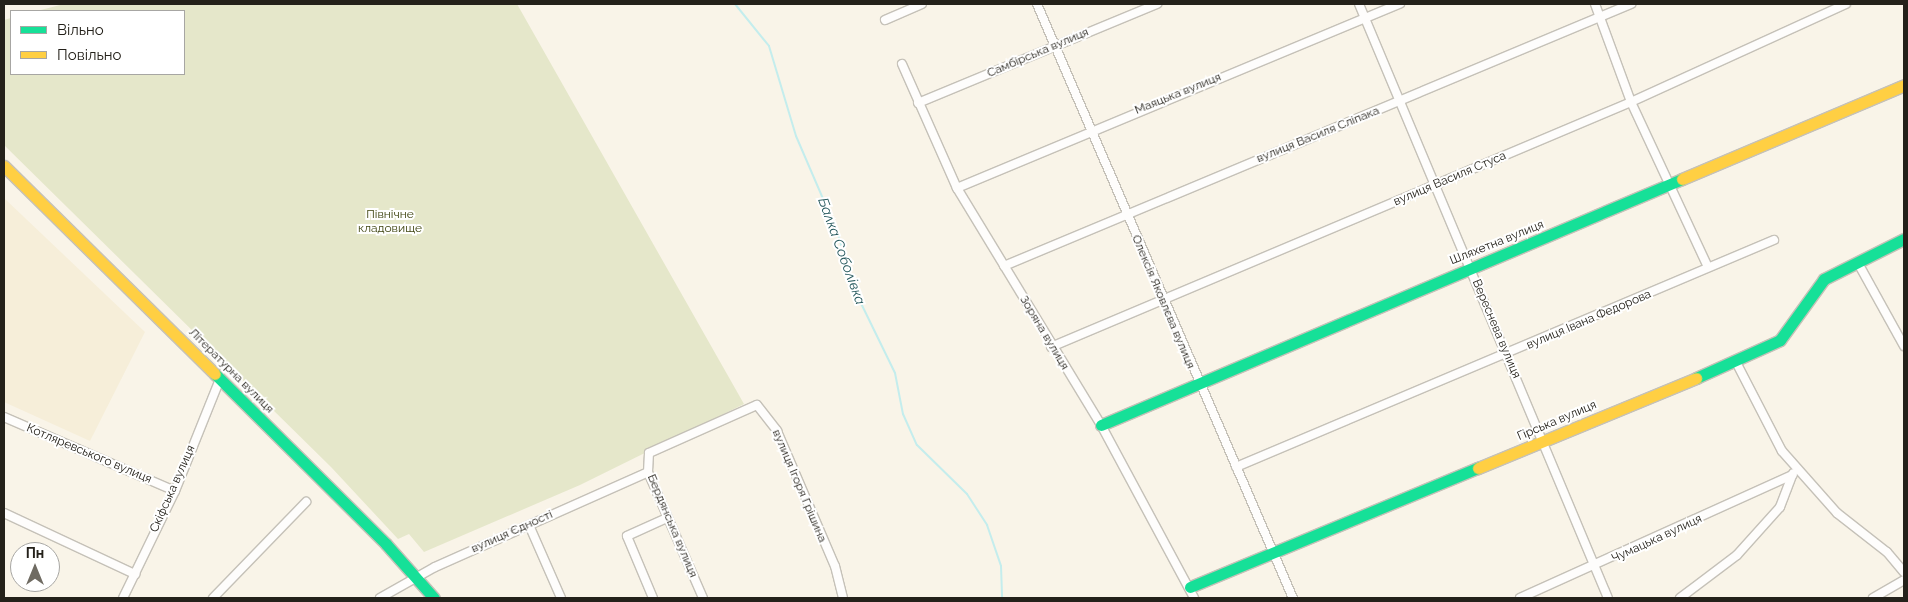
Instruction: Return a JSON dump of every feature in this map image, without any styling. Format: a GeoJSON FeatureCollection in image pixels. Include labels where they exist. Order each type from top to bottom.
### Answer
{"type":"FeatureCollection","features":[{"type":"Feature","properties":{"kind":"street"},"geometry":{"type":"LineString","coordinates":[[885,20],[922,4]]}},
{"type":"Feature","properties":{"kind":"street","name":"Олексія Яковлєва вулиця"},"geometry":{"type":"LineString","coordinates":[[1037,4],[1197,381],[1293,598]]}},
{"type":"Feature","properties":{"kind":"street","name":"Самбірська вулиця"},"geometry":{"type":"LineString","coordinates":[[918,103],[1157,4]]}},
{"type":"Feature","properties":{"kind":"street","name":"Вереснева вулиця"},"geometry":{"type":"LineString","coordinates":[[1359,4],[1608,598]]}},
{"type":"Feature","properties":{"kind":"street","name":"Маяцька вулиця"},"geometry":{"type":"LineString","coordinates":[[957,188],[1090,129],[1400,4]]}},
{"type":"Feature","properties":{"kind":"street"},"geometry":{"type":"LineString","coordinates":[[1595,4],[1631,102],[1672,186],[1708,267]]}},
{"type":"Feature","properties":{"kind":"street","name":"вулиця Василя Сліпака"},"geometry":{"type":"LineString","coordinates":[[1004,266],[1126,213],[1601,18],[1630,4]]}},
{"type":"Feature","properties":{"kind":"street","name":"вулиця Василя Стуса"},"geometry":{"type":"LineString","coordinates":[[1051,346],[1162,297],[1436,185],[1631,102],[1846,4]]}},
{"type":"Feature","properties":{"kind":"street","name":"Зоряна вулиця"},"geometry":{"type":"LineString","coordinates":[[902,64],[957,188],[1051,346],[1101,425],[1129,484],[1192,593]]}},
{"type":"Feature","properties":{"kind":"street","name":"Шляхетна вулиця"},"geometry":{"type":"LineString","coordinates":[[1101,425],[1197,381],[1672,186],[1904,85]]}},
{"type":"Feature","properties":{"kind":"street","name":"Літературна вулиця"},"geometry":{"type":"LineString","coordinates":[[4,166],[420,578],[434,598]]}},
{"type":"Feature","properties":{"kind":"street","name":"Гірська вулиця"},"geometry":{"type":"LineString","coordinates":[[1192,593],[1273,554],[1736,362],[1780,340],[1818,284],[1904,239]]}},
{"type":"Feature","properties":{"kind":"street","name":"вулиця Івана Федорова"},"geometry":{"type":"LineString","coordinates":[[1236,466],[1507,355],[1774,240]]}},
{"type":"Feature","properties":{"kind":"street"},"geometry":{"type":"LineString","coordinates":[[1858,262],[1904,346]]}},
{"type":"Feature","properties":{"kind":"street"},"geometry":{"type":"LineString","coordinates":[[1736,362],[1782,452],[1837,513],[1887,552],[1904,572]]}},
{"type":"Feature","properties":{"kind":"street","name":"Скіфська вулиця"},"geometry":{"type":"LineString","coordinates":[[124,598],[175,491],[220,379]]}},
{"type":"Feature","properties":{"kind":"street","name":"вулиця Ігоря Грішина"},"geometry":{"type":"LineString","coordinates":[[649,453],[757,405],[777,430],[834,566],[843,598]]}},
{"type":"Feature","properties":{"kind":"street","name":"Котляревського вулиця"},"geometry":{"type":"LineString","coordinates":[[4,417],[175,491]]}},
{"type":"Feature","properties":{"kind":"street","name":"Бердянська вулиця"},"geometry":{"type":"LineString","coordinates":[[649,453],[648,472],[703,598]]}},
{"type":"Feature","properties":{"kind":"street"},"geometry":{"type":"LineString","coordinates":[[1680,598],[1737,555],[1780,507],[1796,466]]}},
{"type":"Feature","properties":{"kind":"street","name":"вулиця Єдності"},"geometry":{"type":"LineString","coordinates":[[380,598],[529,525],[648,472]]}},
{"type":"Feature","properties":{"kind":"street","name":"Чумацька вулиця"},"geometry":{"type":"LineString","coordinates":[[1520,598],[1594,568],[1792,475]]}},
{"type":"Feature","properties":{"kind":"street"},"geometry":{"type":"LineString","coordinates":[[213,598],[306,502]]}},
{"type":"Feature","properties":{"kind":"street"},"geometry":{"type":"LineString","coordinates":[[4,513],[135,574]]}},
{"type":"Feature","properties":{"kind":"street"},"geometry":{"type":"LineString","coordinates":[[654,598],[627,536],[667,518]]}},
{"type":"Feature","properties":{"kind":"street"},"geometry":{"type":"LineString","coordinates":[[529,525],[560,598]]}},
{"type":"Feature","properties":{"kind":"street"},"geometry":{"type":"LineString","coordinates":[[1873,598],[1904,580]]}},
{"type":"Feature","properties":{"kind":"shaded area"},"geometry":{"type":"Polygon","coordinates":[[[4,198],[145,332],[90,441],[4,402],[4,198]]]}},
{"type":"Feature","properties":{"kind":"green space","name":"Північне кладовище"},"geometry":{"type":"Polygon","coordinates":[[[64,4],[517,4],[744,404],[580,485],[424,552],[409,534],[398,539],[331,467],[4,145],[4,20],[10,18],[10,75],[185,75],[185,10],[41,10],[64,4]]]}},
{"type":"Feature","properties":{"kind":"waterway","name":"Балка Соболівка"},"geometry":{"type":"LineString","coordinates":[[735,4],[769,46],[796,136],[837,231],[855,291],[895,373],[903,414],[917,445],[967,494],[987,525],[1001,566],[1002,598]]}},
{"type":"Feature","properties":{"kind":"traffic: fast"},"geometry":{"type":"LineString","coordinates":[[1101,425],[1682,179]]}},
{"type":"Feature","properties":{"kind":"traffic: fast"},"geometry":{"type":"LineString","coordinates":[[1696,378],[1780,340],[1824,279],[1904,239]]}},
{"type":"Feature","properties":{"kind":"traffic: fast"},"geometry":{"type":"LineString","coordinates":[[215,374],[386,544],[434,598]]}},
{"type":"Feature","properties":{"kind":"traffic: fast"},"geometry":{"type":"LineString","coordinates":[[1190,587],[1478,468]]}},
{"type":"Feature","properties":{"kind":"traffic: slow"},"geometry":{"type":"LineString","coordinates":[[1682,179],[1904,85]]}},
{"type":"Feature","properties":{"kind":"traffic: slow"},"geometry":{"type":"LineString","coordinates":[[4,166],[215,374]]}},
{"type":"Feature","properties":{"kind":"traffic: slow"},"geometry":{"type":"LineString","coordinates":[[1478,468],[1696,378]]}}]}
